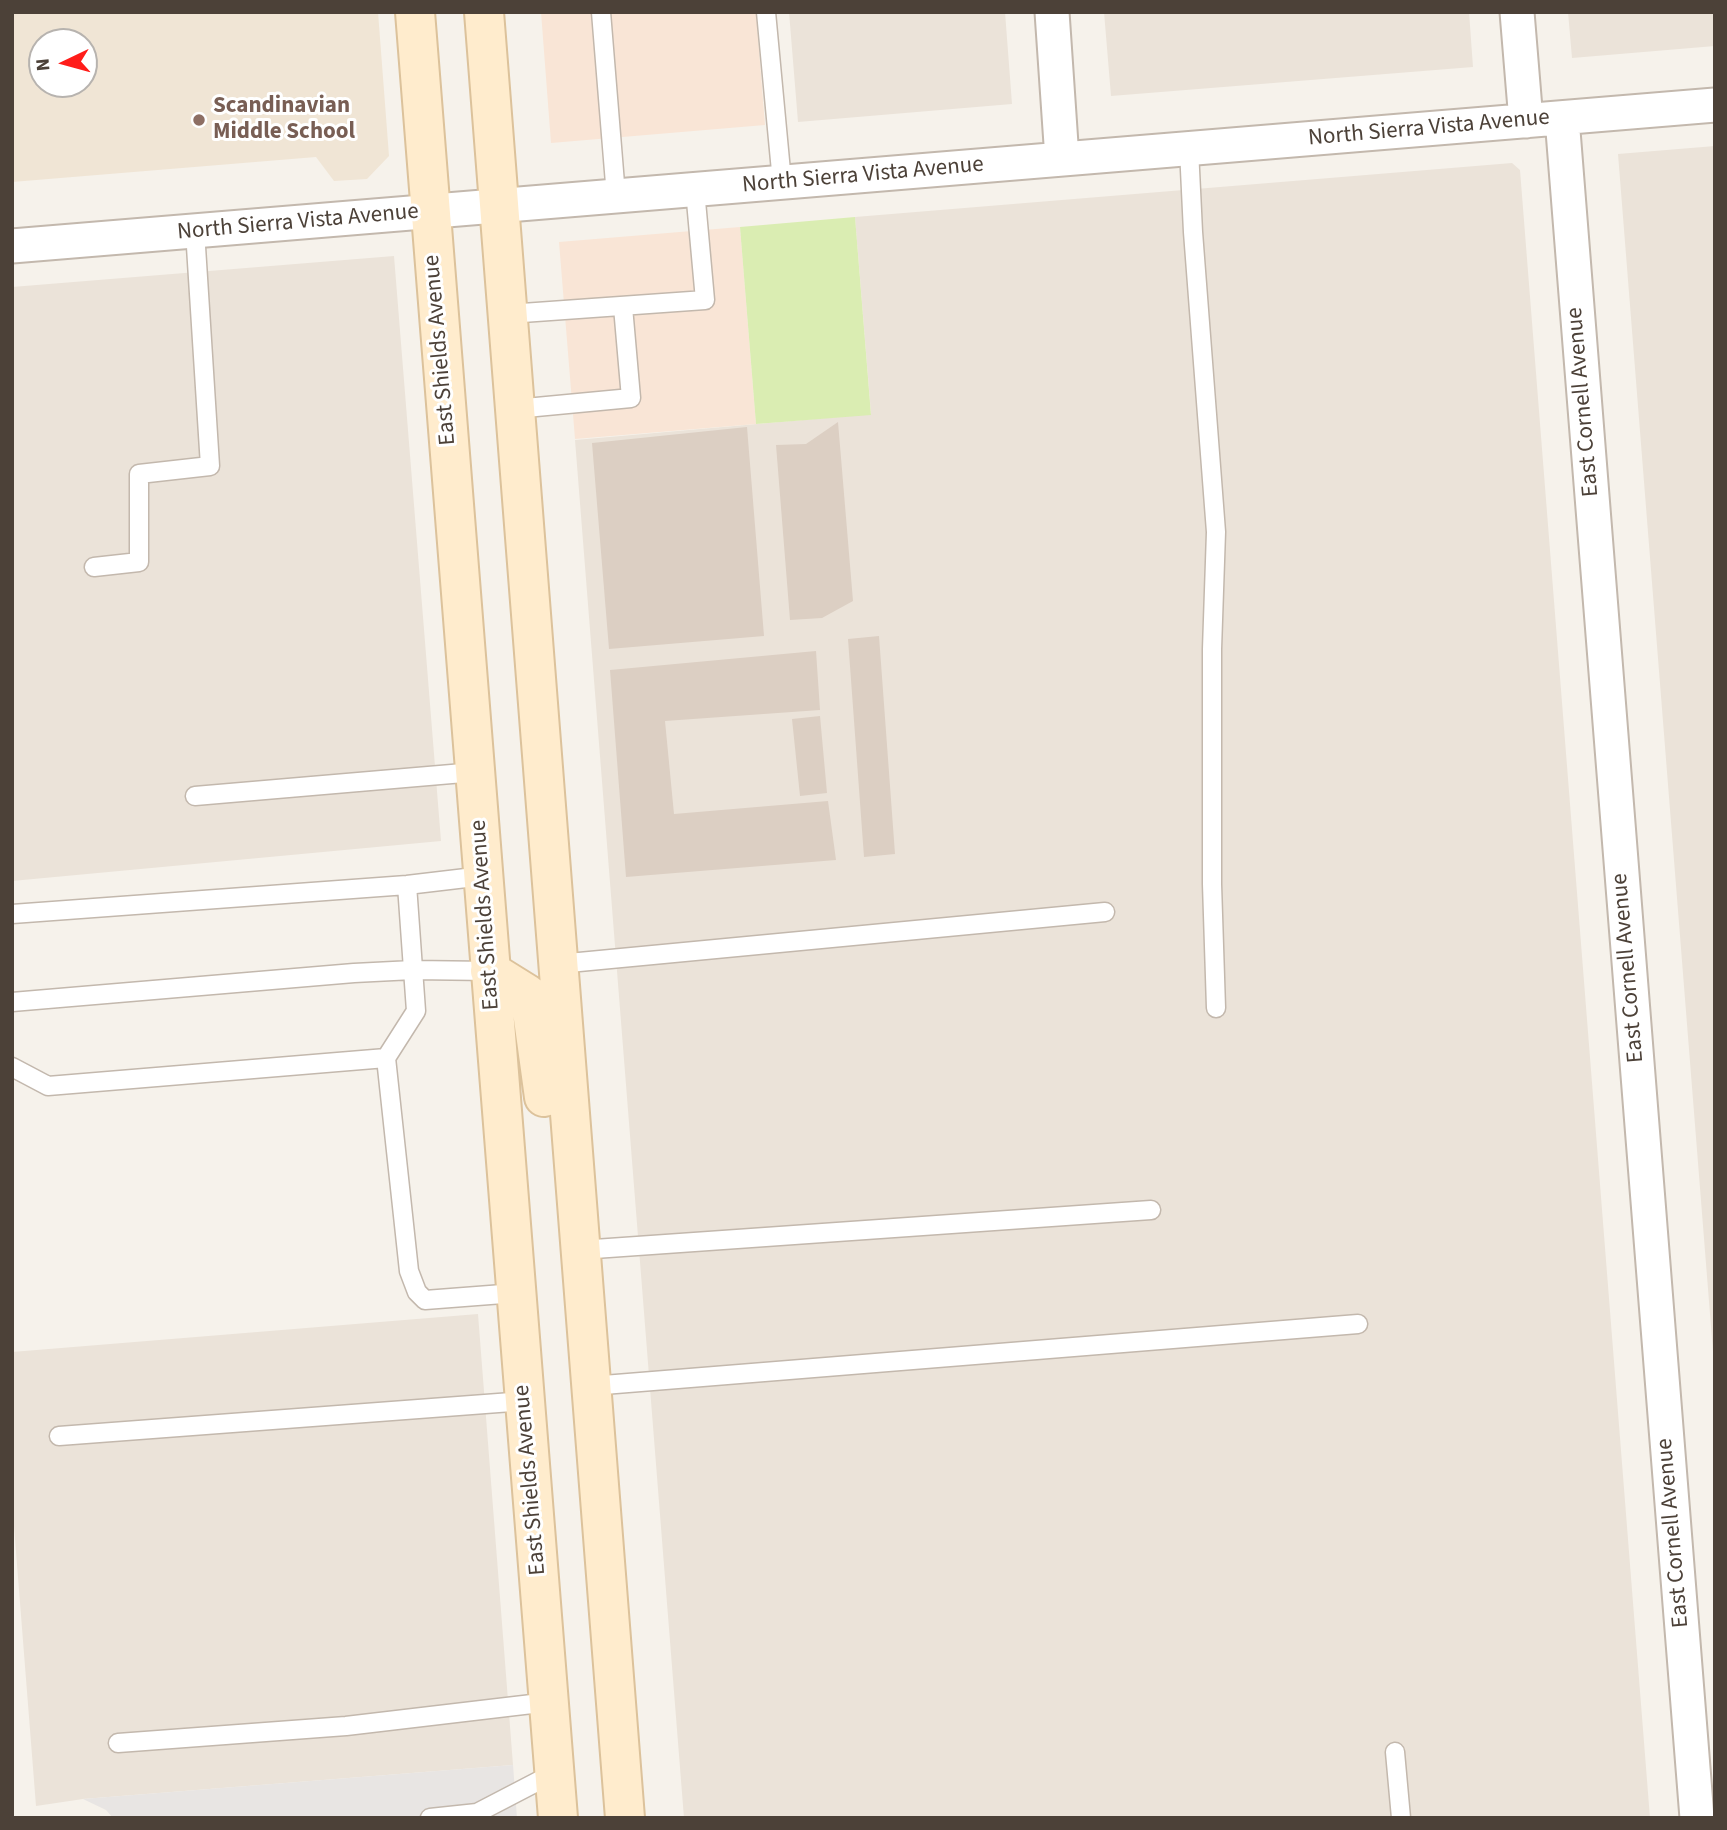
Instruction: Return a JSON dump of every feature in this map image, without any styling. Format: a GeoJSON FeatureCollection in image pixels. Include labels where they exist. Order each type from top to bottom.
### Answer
{"type":"FeatureCollection","features":[{"type":"Feature","properties":{"kind":"main road","name":"East Shields Avenue"},"geometry":{"type":"LineString","coordinates":[[415,12],[558,1818]]}},
{"type":"Feature","properties":{"kind":"main road"},"geometry":{"type":"LineString","coordinates":[[484,12],[625,1818]]}},
{"type":"Feature","properties":{"kind":"main road"},"geometry":{"type":"LineString","coordinates":[[490,971],[527,993],[543,1078],[554,1199],[564,1239],[580,1250]]}},
{"type":"Feature","properties":{"kind":"street"},"geometry":{"type":"LineString","coordinates":[[1052,12],[1062,159]]}},
{"type":"Feature","properties":{"kind":"street"},"geometry":{"type":"LineString","coordinates":[[1517,12],[1526,121]]}},
{"type":"Feature","properties":{"kind":"street","name":"North Sierra Vista Avenue"},"geometry":{"type":"LineString","coordinates":[[12,246],[1715,105]]}},
{"type":"Feature","properties":{"kind":"street","name":"East Cornell Avenue"},"geometry":{"type":"LineString","coordinates":[[1562,118],[1697,1818]]}},
{"type":"Feature","properties":{"kind":"lane"},"geometry":{"type":"LineString","coordinates":[[601,12],[616,196]]}},
{"type":"Feature","properties":{"kind":"lane"},"geometry":{"type":"LineString","coordinates":[[766,12],[782,182]]}},
{"type":"Feature","properties":{"kind":"lane"},"geometry":{"type":"LineString","coordinates":[[1189,149],[1216,532],[1212,649],[1216,1007]]}},
{"type":"Feature","properties":{"kind":"lane"},"geometry":{"type":"LineString","coordinates":[[508,314],[705,300],[695,190]]}},
{"type":"Feature","properties":{"kind":"lane"},"geometry":{"type":"LineString","coordinates":[[94,567],[139,562],[139,474],[211,466],[195,231]]}},
{"type":"Feature","properties":{"kind":"lane"},"geometry":{"type":"LineString","coordinates":[[515,409],[631,398],[623,307]]}},
{"type":"Feature","properties":{"kind":"lane"},"geometry":{"type":"LineString","coordinates":[[195,796],[475,772]]}},
{"type":"Feature","properties":{"kind":"lane"},"geometry":{"type":"LineString","coordinates":[[12,914],[407,885],[483,876]]}},
{"type":"Feature","properties":{"kind":"lane"},"geometry":{"type":"LineString","coordinates":[[407,885],[416,1012],[386,1058],[409,1272],[417,1292],[425,1300],[516,1293]]}},
{"type":"Feature","properties":{"kind":"lane"},"geometry":{"type":"LineString","coordinates":[[558,964],[1105,912]]}},
{"type":"Feature","properties":{"kind":"lane"},"geometry":{"type":"LineString","coordinates":[[12,1002],[354,973],[413,970],[490,971]]}},
{"type":"Feature","properties":{"kind":"lane"},"geometry":{"type":"LineString","coordinates":[[12,1068],[48,1086],[386,1058]]}},
{"type":"Feature","properties":{"kind":"lane"},"geometry":{"type":"LineString","coordinates":[[580,1250],[1151,1210]]}},
{"type":"Feature","properties":{"kind":"lane"},"geometry":{"type":"LineString","coordinates":[[591,1386],[1358,1324]]}},
{"type":"Feature","properties":{"kind":"lane"},"geometry":{"type":"LineString","coordinates":[[59,1436],[525,1401]]}},
{"type":"Feature","properties":{"kind":"lane"},"geometry":{"type":"LineString","coordinates":[[118,1743],[346,1726],[549,1702]]}},
{"type":"Feature","properties":{"kind":"lane"},"geometry":{"type":"LineString","coordinates":[[1395,1752],[1401,1818]]}},
{"type":"Feature","properties":{"kind":"lane"},"geometry":{"type":"LineString","coordinates":[[430,1818],[477,1813],[554,1773]]}},
{"type":"Feature","properties":{"kind":"shaded area","name":"Scandinavian Middle School"},"geometry":{"type":"Polygon","coordinates":[[[12,12],[378,12],[389,156],[367,179],[334,181],[316,157],[12,182],[12,12]]]}},
{"type":"Feature","properties":{"kind":"shaded area"},"geometry":{"type":"Polygon","coordinates":[[[541,12],[756,12],[765,125],[551,143],[541,12]]]}},
{"type":"Feature","properties":{"kind":"shaded area"},"geometry":{"type":"Polygon","coordinates":[[[789,12],[1005,12],[1012,104],[798,122],[789,12]]]}},
{"type":"Feature","properties":{"kind":"shaded area"},"geometry":{"type":"Polygon","coordinates":[[[1104,12],[1469,12],[1473,67],[1111,96],[1104,12]]]}},
{"type":"Feature","properties":{"kind":"shaded area"},"geometry":{"type":"Polygon","coordinates":[[[1568,12],[1715,12],[1715,46],[1572,58],[1568,12]]]}},
{"type":"Feature","properties":{"kind":"shaded area"},"geometry":{"type":"Polygon","coordinates":[[[1715,146],[1715,1377],[1618,154],[1715,146]]]}},
{"type":"Feature","properties":{"kind":"shaded area"},"geometry":{"type":"Polygon","coordinates":[[[1512,163],[1520,170],[1650,1818],[684,1818],[575,440],[871,414],[855,217],[1512,163]]]}},
{"type":"Feature","properties":{"kind":"shaded area"},"geometry":{"type":"Polygon","coordinates":[[[740,227],[756,424],[575,439],[559,242],[740,227]]]}},
{"type":"Feature","properties":{"kind":"shaded area"},"geometry":{"type":"Polygon","coordinates":[[[394,256],[441,841],[12,881],[12,287],[394,256]]]}},
{"type":"Feature","properties":{"kind":"shaded area"},"geometry":{"type":"Polygon","coordinates":[[[478,1314],[513,1765],[83,1799],[36,1806],[12,1501],[12,1352],[478,1314]]]}},
{"type":"Feature","properties":{"kind":"shaded area"},"geometry":{"type":"Polygon","coordinates":[[[513,1765],[517,1818],[113,1818],[106,1810],[83,1799],[513,1765]]]}},
{"type":"Feature","properties":{"kind":"green space"},"geometry":{"type":"Polygon","coordinates":[[[855,217],[871,415],[756,424],[740,227],[855,217]]]}},
{"type":"Feature","properties":{"kind":"building"},"geometry":{"type":"Polygon","coordinates":[[[838,422],[853,601],[822,618],[790,620],[776,445],[806,444],[838,422]]]}},
{"type":"Feature","properties":{"kind":"building"},"geometry":{"type":"Polygon","coordinates":[[[747,427],[764,636],[609,649],[592,443],[747,427]]]}},
{"type":"Feature","properties":{"kind":"building"},"geometry":{"type":"Polygon","coordinates":[[[879,636],[895,854],[864,857],[848,639],[879,636]]]}},
{"type":"Feature","properties":{"kind":"building"},"geometry":{"type":"Polygon","coordinates":[[[816,651],[820,710],[665,721],[674,814],[828,801],[836,860],[626,877],[610,670],[816,651]]]}},
{"type":"Feature","properties":{"kind":"building"},"geometry":{"type":"Polygon","coordinates":[[[820,716],[827,793],[800,796],[792,719],[820,716]]]}},
{"type":"Feature","properties":{"kind":"place","name":"Scandinavian Middle School"},"geometry":{"type":"Point","coordinates":[199,120]}}]}
